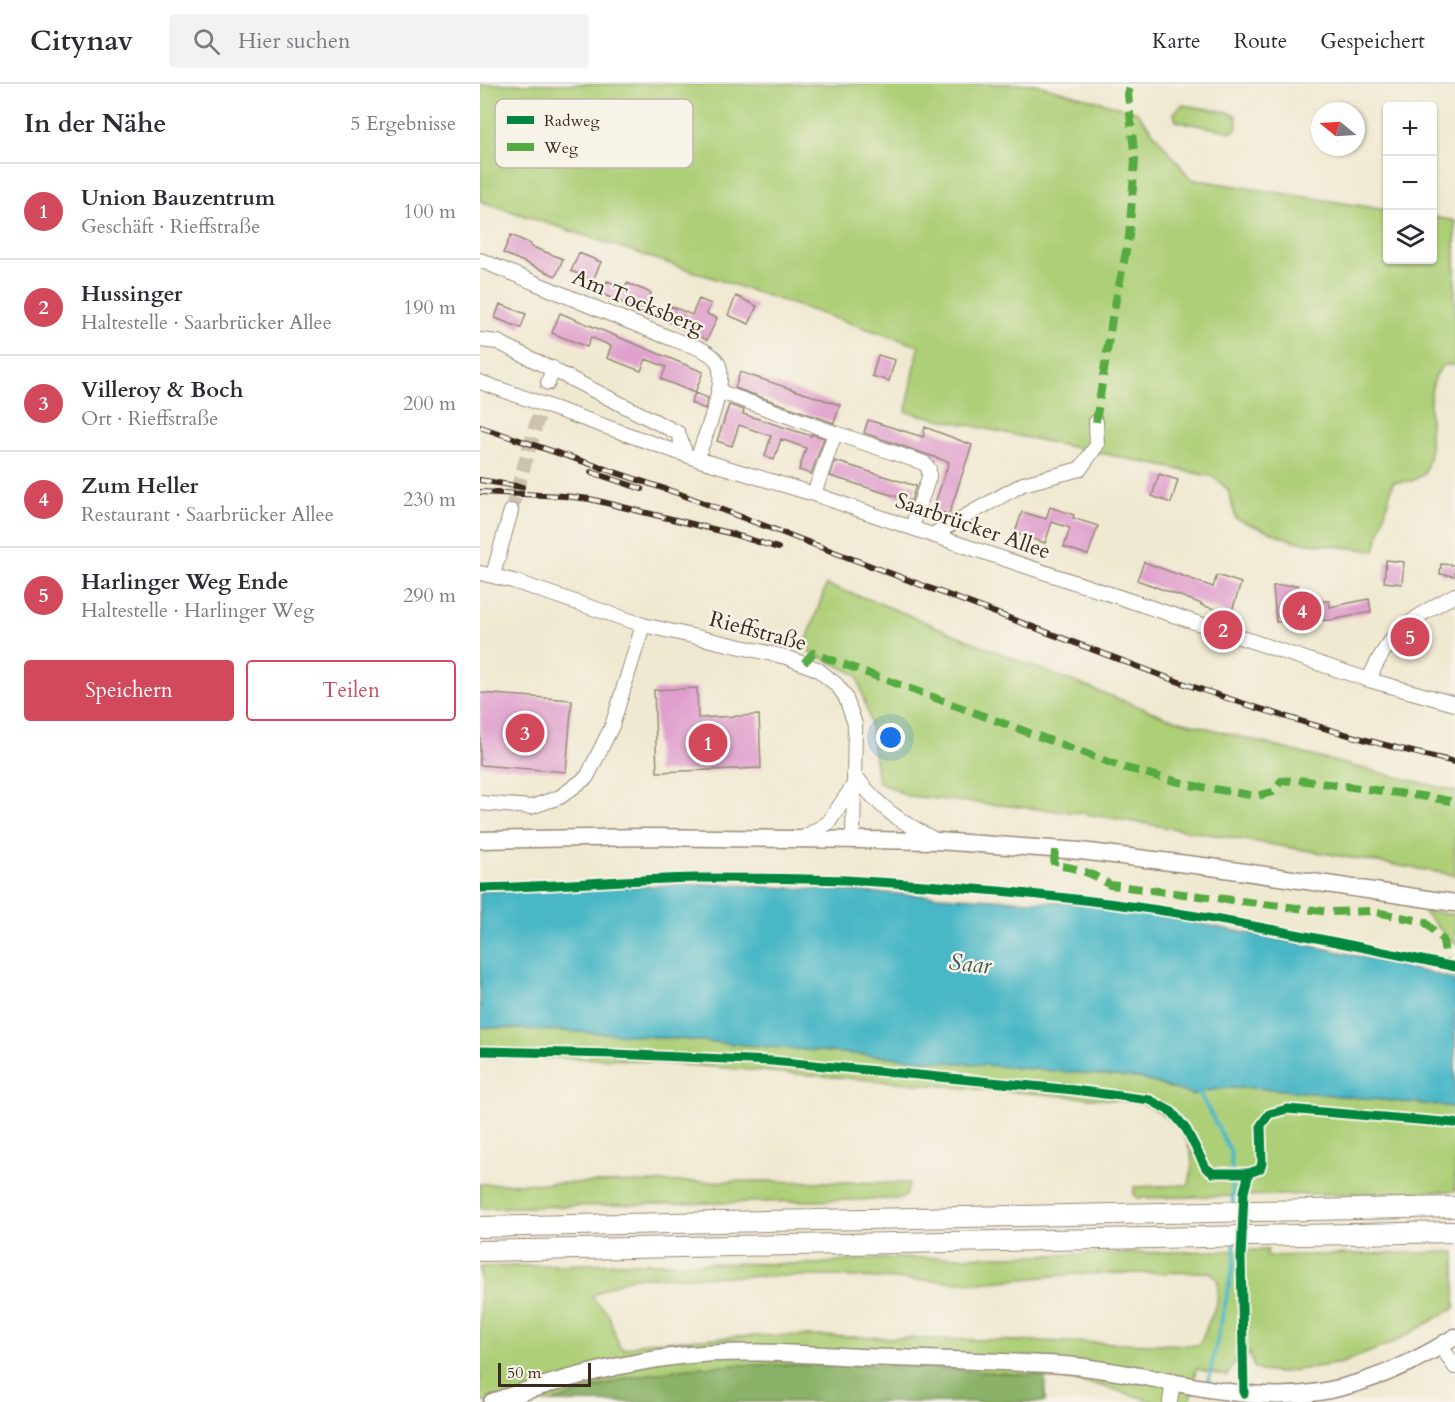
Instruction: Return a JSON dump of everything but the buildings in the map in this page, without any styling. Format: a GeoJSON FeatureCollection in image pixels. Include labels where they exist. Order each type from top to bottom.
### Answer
{"type":"FeatureCollection","features":[{"type":"Feature","properties":{"kind":"highway"},"geometry":{"type":"LineString","coordinates":[[480,1227],[1455,1208]]}},
{"type":"Feature","properties":{"kind":"highway"},"geometry":{"type":"LineString","coordinates":[[480,1251],[1203,1235],[1455,1232]]}},
{"type":"Feature","properties":{"kind":"main road"},"geometry":{"type":"LineString","coordinates":[[480,840],[647,837],[853,838],[937,841],[1105,854],[1211,867],[1455,903]]}},
{"type":"Feature","properties":{"kind":"main road"},"geometry":{"type":"LineString","coordinates":[[492,1402],[552,1382],[608,1368],[680,1356],[725,1354],[806,1354],[999,1361],[1113,1371],[1223,1391],[1282,1395],[1340,1389],[1385,1373],[1448,1342]]}},
{"type":"Feature","properties":{"kind":"street","name":"Am Tocksberg"},"geometry":{"type":"LineString","coordinates":[[480,260],[624,321],[706,352],[717,362],[721,374],[718,391],[692,457]]}},
{"type":"Feature","properties":{"kind":"street"},"geometry":{"type":"LineString","coordinates":[[480,340],[498,342],[554,368],[678,433],[692,457]]}},
{"type":"Feature","properties":{"kind":"street"},"geometry":{"type":"LineString","coordinates":[[548,383],[554,368]]}},
{"type":"Feature","properties":{"kind":"street","name":"Saarbrücker Allee"},"geometry":{"type":"LineString","coordinates":[[480,382],[692,457],[814,494],[1369,680],[1455,704]]}},
{"type":"Feature","properties":{"kind":"street"},"geometry":{"type":"LineString","coordinates":[[718,391],[924,463],[929,469],[929,477],[912,527]]}},
{"type":"Feature","properties":{"kind":"street"},"geometry":{"type":"LineString","coordinates":[[932,535],[1023,484],[1080,468],[1097,446],[1096,422]]}},
{"type":"Feature","properties":{"kind":"street"},"geometry":{"type":"LineString","coordinates":[[814,494],[835,433]]}},
{"type":"Feature","properties":{"kind":"street","name":"Rieffstraße"},"geometry":{"type":"LineString","coordinates":[[511,511],[487,574],[643,625],[786,657],[817,669],[837,686],[845,696],[855,724],[853,838]]}},
{"type":"Feature","properties":{"kind":"street"},"geometry":{"type":"LineString","coordinates":[[1369,680],[1382,651],[1407,623],[1455,595]]}},
{"type":"Feature","properties":{"kind":"street"},"geometry":{"type":"LineString","coordinates":[[480,803],[531,807],[560,797],[587,777],[612,726],[643,625]]}},
{"type":"Feature","properties":{"kind":"street"},"geometry":{"type":"LineString","coordinates":[[803,838],[828,823],[854,779],[890,814],[937,841]]}},
{"type":"Feature","properties":{"kind":"street"},"geometry":{"type":"LineString","coordinates":[[1448,1342],[1455,1367]]}},
{"type":"Feature","properties":{"kind":"street"},"geometry":{"type":"LineString","coordinates":[[1170,1402],[1173,1381]]}},
{"type":"Feature","properties":{"kind":"green space"},"geometry":{"type":"Polygon","coordinates":[[[480,84],[1035,84],[1137,112],[1191,179],[1383,209],[1383,264],[1437,264],[1437,218],[1455,221],[1455,365],[1443,365],[1433,384],[1430,406],[1430,454],[1424,474],[1412,481],[1393,482],[1375,551],[1294,541],[1236,519],[1228,490],[1214,477],[906,412],[919,346],[480,201],[480,84]]]}},
{"type":"Feature","properties":{"kind":"green space"},"geometry":{"type":"Polygon","coordinates":[[[1182,105],[1228,112],[1236,116],[1237,128],[1232,132],[1176,121],[1174,113],[1182,105]]]}},
{"type":"Feature","properties":{"kind":"green space"},"geometry":{"type":"Polygon","coordinates":[[[826,585],[874,601],[1019,661],[1166,717],[1455,791],[1455,875],[1081,813],[907,796],[878,781],[869,718],[857,675],[804,649],[826,585]]]}},
{"type":"Feature","properties":{"kind":"green space"},"geometry":{"type":"Polygon","coordinates":[[[1422,910],[1455,915],[1455,944],[1452,942],[1422,910]]]}},
{"type":"Feature","properties":{"kind":"green space"},"geometry":{"type":"Polygon","coordinates":[[[480,1027],[619,1034],[1139,1078],[1193,1095],[1224,1089],[1261,1088],[1455,1107],[1455,1191],[1137,1198],[1134,1194],[1134,1187],[1189,1185],[1192,1162],[1187,1141],[1175,1124],[1139,1102],[615,1059],[480,1056],[480,1027]]]}},
{"type":"Feature","properties":{"kind":"green space"},"geometry":{"type":"Polygon","coordinates":[[[757,1181],[909,1183],[906,1196],[897,1199],[480,1208],[480,1184],[757,1181]]]}},
{"type":"Feature","properties":{"kind":"green space"},"geometry":{"type":"Polygon","coordinates":[[[1268,1250],[1266,1256],[1455,1252],[1455,1308],[1392,1343],[1342,1363],[1278,1373],[1254,1368],[1250,1353],[1246,1358],[1234,1363],[1227,1376],[1196,1369],[1190,1402],[1155,1402],[1102,1386],[1045,1376],[736,1365],[688,1368],[627,1378],[552,1402],[480,1402],[480,1267],[623,1263],[816,1264],[865,1259],[1268,1250]],[[1211,1272],[1075,1274],[980,1283],[835,1276],[634,1277],[606,1288],[591,1297],[608,1313],[619,1346],[624,1349],[646,1342],[774,1335],[1199,1345],[1217,1303],[1218,1281],[1211,1272]]]}},
{"type":"Feature","properties":{"kind":"green space"},"geometry":{"type":"Polygon","coordinates":[[[736,1365],[873,1365],[1045,1376],[1045,1402],[552,1402],[627,1378],[688,1368],[736,1365]]]}},
{"type":"Feature","properties":{"kind":"water","name":"Saar"},"geometry":{"type":"Polygon","coordinates":[[[715,884],[1107,905],[1332,950],[1455,979],[1455,1107],[1261,1088],[1224,1089],[1193,1095],[1139,1078],[619,1034],[480,1027],[480,891],[715,884]]]}},
{"type":"Feature","properties":{"kind":"waterway"},"geometry":{"type":"LineString","coordinates":[[1198,1090],[1231,1152],[1233,1206]]}},
{"type":"Feature","properties":{"kind":"waterway"},"geometry":{"type":"LineString","coordinates":[[1208,1383],[1235,1258],[1234,1241]]}},
{"type":"Feature","properties":{"kind":"tunnel"},"geometry":{"type":"LineString","coordinates":[[511,511],[548,383]]}},
{"type":"Feature","properties":{"kind":"railway"},"geometry":{"type":"LineString","coordinates":[[480,427],[680,494],[1168,678],[1274,713],[1455,762]]}},
{"type":"Feature","properties":{"kind":"railway"},"geometry":{"type":"LineString","coordinates":[[591,472],[642,489]]}},
{"type":"Feature","properties":{"kind":"railway"},"geometry":{"type":"LineString","coordinates":[[480,480],[522,487]]}},
{"type":"Feature","properties":{"kind":"railway"},"geometry":{"type":"LineString","coordinates":[[480,492],[590,499],[729,533],[778,548]]}},
{"type":"Feature","properties":{"kind":"marked path"},"geometry":{"type":"LineString","coordinates":[[1096,422],[1112,319],[1129,237],[1135,161],[1128,94],[1131,84]]}},
{"type":"Feature","properties":{"kind":"marked path"},"geometry":{"type":"LineString","coordinates":[[804,663],[813,653],[1122,767],[1190,785],[1256,796],[1273,792],[1281,781],[1298,780],[1455,802]]}},
{"type":"Feature","properties":{"kind":"marked path"},"geometry":{"type":"LineString","coordinates":[[1055,850],[1054,865],[1084,871],[1110,885],[1330,912],[1371,911],[1425,922],[1443,940],[1446,965]]}},
{"type":"Feature","properties":{"kind":"cycle path"},"geometry":{"type":"LineString","coordinates":[[480,888],[697,878],[827,879],[947,887],[1048,896],[1158,910],[1286,932],[1455,967]]}},
{"type":"Feature","properties":{"kind":"cycle path"},"geometry":{"type":"LineString","coordinates":[[480,1051],[772,1061],[1074,1090],[1150,1100],[1172,1112],[1186,1129],[1206,1168],[1213,1173],[1249,1173],[1260,1169],[1262,1163],[1261,1125],[1269,1114],[1287,1109],[1455,1123]]}},
{"type":"Feature","properties":{"kind":"cycle path"},"geometry":{"type":"LineString","coordinates":[[1244,1394],[1241,1257],[1244,1192],[1249,1173]]}},
{"type":"Feature","properties":{"kind":"place","name":"Zum Heller"},"geometry":{"type":"Point","coordinates":[1302,611]}},
{"type":"Feature","properties":{"kind":"place","name":"Hussinger"},"geometry":{"type":"Point","coordinates":[1223,630]}},
{"type":"Feature","properties":{"kind":"place","name":"Harlinger Weg Ende"},"geometry":{"type":"Point","coordinates":[1410,637]}},
{"type":"Feature","properties":{"kind":"place","name":"Villeroy & Boch"},"geometry":{"type":"Point","coordinates":[525,733]}},
{"type":"Feature","properties":{"kind":"place","name":"Union Bauzentrum"},"geometry":{"type":"Point","coordinates":[708,743]}}]}
